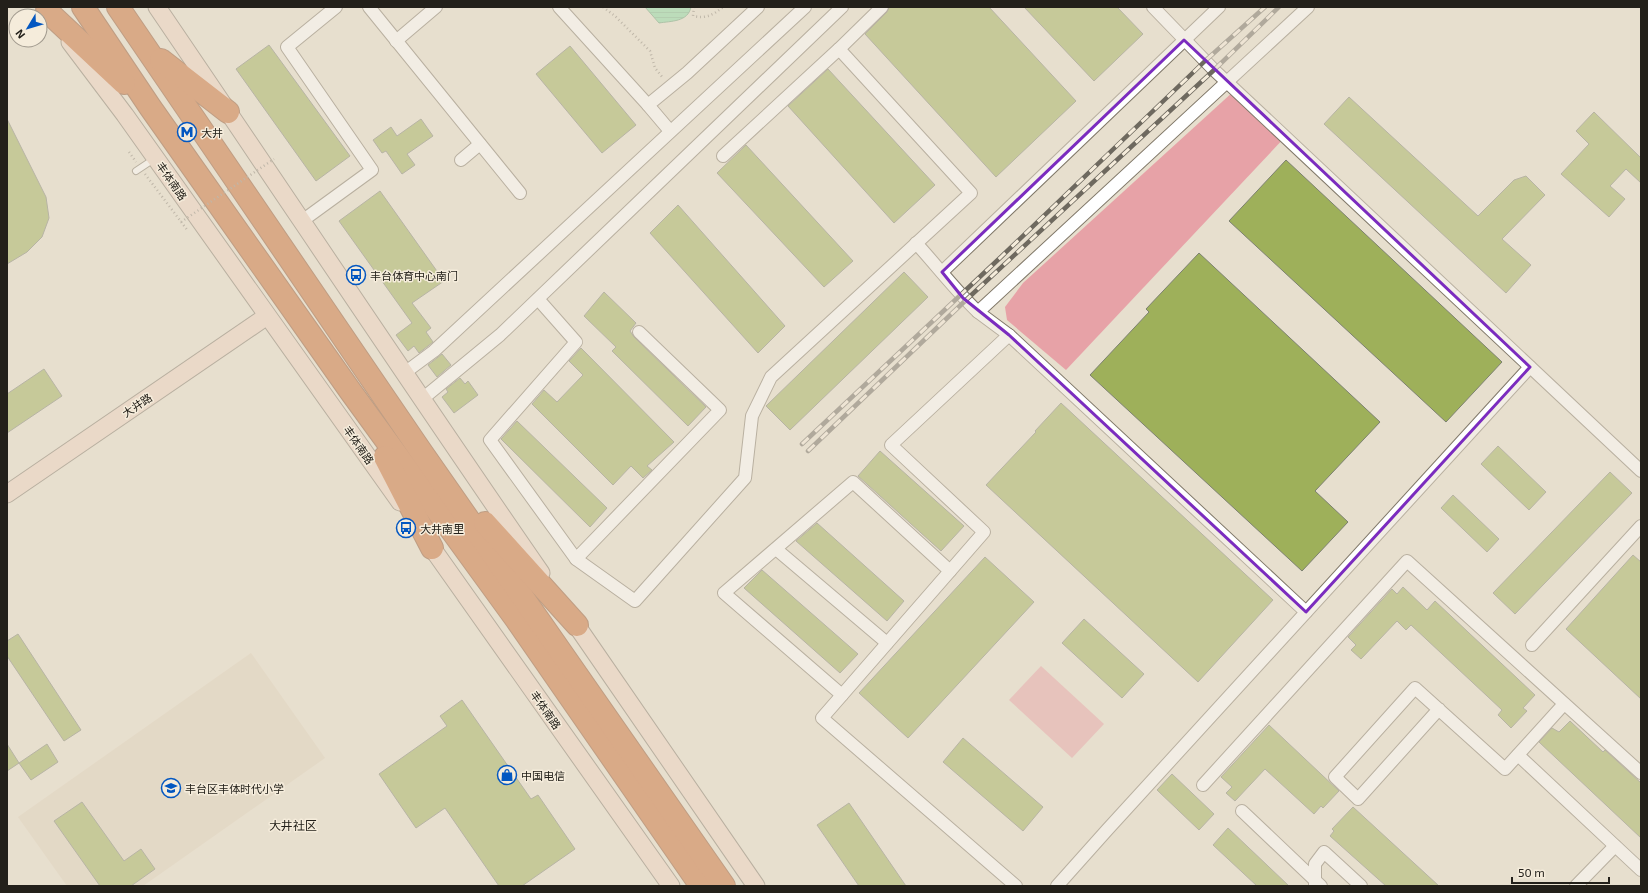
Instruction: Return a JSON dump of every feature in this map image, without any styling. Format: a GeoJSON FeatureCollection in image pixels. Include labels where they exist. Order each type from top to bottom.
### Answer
{"type":"FeatureCollection","features":[{"type":"Feature","properties":{"kind":"highway"},"geometry":{"type":"LineString","coordinates":[[83,7],[150,107],[351,392],[523,613],[724,886]]}},
{"type":"Feature","properties":{"kind":"highway"},"geometry":{"type":"LineString","coordinates":[[118,7],[420,450],[523,613],[701,886]]}},
{"type":"Feature","properties":{"kind":"highway"},"geometry":{"type":"LineString","coordinates":[[48,12],[150,107]]}},
{"type":"Feature","properties":{"kind":"highway"},"geometry":{"type":"LineString","coordinates":[[145,47],[228,112]]}},
{"type":"Feature","properties":{"kind":"highway"},"geometry":{"type":"LineString","coordinates":[[351,392],[432,548]]}},
{"type":"Feature","properties":{"kind":"highway"},"geometry":{"type":"LineString","coordinates":[[420,450],[577,625]]}},
{"type":"Feature","properties":{"kind":"street"},"geometry":{"type":"LineString","coordinates":[[157,7],[421,400],[756,886]]}},
{"type":"Feature","properties":{"kind":"street"},"geometry":{"type":"LineString","coordinates":[[302,221],[372,170],[287,47],[336,7]]}},
{"type":"Feature","properties":{"kind":"street"},"geometry":{"type":"LineString","coordinates":[[369,7],[520,193]]}},
{"type":"Feature","properties":{"kind":"street"},"geometry":{"type":"LineString","coordinates":[[396,41],[436,7]]}},
{"type":"Feature","properties":{"kind":"street"},"geometry":{"type":"LineString","coordinates":[[559,7],[670,131]]}},
{"type":"Feature","properties":{"kind":"street"},"geometry":{"type":"LineString","coordinates":[[648,105],[758,7]]}},
{"type":"Feature","properties":{"kind":"street"},"geometry":{"type":"LineString","coordinates":[[404,374],[434,351],[805,7]]}},
{"type":"Feature","properties":{"kind":"street"},"geometry":{"type":"LineString","coordinates":[[421,400],[500,335],[842,7]]}},
{"type":"Feature","properties":{"kind":"street"},"geometry":{"type":"LineString","coordinates":[[723,156],[839,49],[882,7]]}},
{"type":"Feature","properties":{"kind":"street"},"geometry":{"type":"LineString","coordinates":[[1153,7],[1184,40],[1227,81],[1641,471]]}},
{"type":"Feature","properties":{"kind":"street"},"geometry":{"type":"LineString","coordinates":[[942,272],[1219,7]]}},
{"type":"Feature","properties":{"kind":"street"},"geometry":{"type":"LineString","coordinates":[[978,312],[1308,7]]}},
{"type":"Feature","properties":{"kind":"street","name":"丰体南路"},"geometry":{"type":"LineString","coordinates":[[48,13],[125,115],[671,886]]}},
{"type":"Feature","properties":{"kind":"street"},"geometry":{"type":"LineString","coordinates":[[538,299],[576,342],[490,440],[576,559],[635,601],[745,478],[752,416],[771,377],[971,193],[839,49]]}},
{"type":"Feature","properties":{"kind":"street"},"geometry":{"type":"LineString","coordinates":[[461,160],[480,144]]}},
{"type":"Feature","properties":{"kind":"street"},"geometry":{"type":"LineString","coordinates":[[916,243],[960,295],[978,312],[1009,335],[1306,612]]}},
{"type":"Feature","properties":{"kind":"street","name":"大井路"},"geometry":{"type":"LineString","coordinates":[[7,494],[267,316]]}},
{"type":"Feature","properties":{"kind":"street"},"geometry":{"type":"LineString","coordinates":[[576,559],[720,410],[639,332]]}},
{"type":"Feature","properties":{"kind":"street"},"geometry":{"type":"LineString","coordinates":[[1009,335],[891,445],[984,532],[822,718],[1016,886]]}},
{"type":"Feature","properties":{"kind":"street"},"geometry":{"type":"LineString","coordinates":[[1057,886],[1530,367]]}},
{"type":"Feature","properties":{"kind":"street"},"geometry":{"type":"LineString","coordinates":[[842,695],[724,593],[853,482],[950,571]]}},
{"type":"Feature","properties":{"kind":"street"},"geometry":{"type":"LineString","coordinates":[[1532,645],[1641,526]]}},
{"type":"Feature","properties":{"kind":"street"},"geometry":{"type":"LineString","coordinates":[[776,549],[887,643]]}},
{"type":"Feature","properties":{"kind":"street"},"geometry":{"type":"LineString","coordinates":[[1203,785],[1407,561],[1641,774]]}},
{"type":"Feature","properties":{"kind":"street"},"geometry":{"type":"LineString","coordinates":[[1440,709],[1358,799],[1335,777],[1415,688],[1440,709],[1505,769],[1564,704]]}},
{"type":"Feature","properties":{"kind":"street"},"geometry":{"type":"LineString","coordinates":[[1518,755],[1641,870]]}},
{"type":"Feature","properties":{"kind":"street"},"geometry":{"type":"LineString","coordinates":[[1242,811],[1317,884]]}},
{"type":"Feature","properties":{"kind":"street"},"geometry":{"type":"LineString","coordinates":[[1576,886],[1615,846]]}},
{"type":"Feature","properties":{"kind":"street"},"geometry":{"type":"LineString","coordinates":[[1317,884],[1315,864],[1324,852],[1361,886]]}},
{"type":"Feature","properties":{"kind":"lane"},"geometry":{"type":"LineString","coordinates":[[136,171],[155,158]]}},
{"type":"Feature","properties":{"kind":"path"},"geometry":{"type":"LineString","coordinates":[[603,7],[615,16],[650,51],[655,68],[671,86]]}},
{"type":"Feature","properties":{"kind":"path"},"geometry":{"type":"LineString","coordinates":[[694,7],[693,16],[700,18],[713,16],[723,7]]}},
{"type":"Feature","properties":{"kind":"path"},"geometry":{"type":"LineString","coordinates":[[181,222],[274,159]]}},
{"type":"Feature","properties":{"kind":"highlighted area"},"geometry":{"type":"Polygon","coordinates":[[[1184,40],[1530,367],[1306,612],[1009,335],[963,298],[942,272],[1184,40]]]}},
{"type":"Feature","properties":{"kind":"shaded area"},"geometry":{"type":"Polygon","coordinates":[[[645,7],[691,7],[689,12],[683,18],[659,23],[645,7]]]}},
{"type":"Feature","properties":{"kind":"shaded area"},"geometry":{"type":"Polygon","coordinates":[[[1234,91],[1286,136],[1066,370],[1007,320],[1005,307],[1023,283],[1234,91]]]}},
{"type":"Feature","properties":{"kind":"shaded area","name":"丰台区丰体时代小学"},"geometry":{"type":"Polygon","coordinates":[[[251,653],[325,758],[143,886],[67,886],[18,817],[251,653]]]}},
{"type":"Feature","properties":{"kind":"shaded area"},"geometry":{"type":"Polygon","coordinates":[[[1041,666],[1104,724],[1072,758],[1009,700],[1041,666]]]}},
{"type":"Feature","properties":{"kind":"building"},"geometry":{"type":"Polygon","coordinates":[[[889,7],[989,7],[1076,101],[996,177],[865,34],[887,12],[889,7]]]}},
{"type":"Feature","properties":{"kind":"building"},"geometry":{"type":"Polygon","coordinates":[[[1024,7],[1117,7],[1143,34],[1094,81],[1024,7]]]}},
{"type":"Feature","properties":{"kind":"building"},"geometry":{"type":"Polygon","coordinates":[[[269,45],[350,156],[316,181],[236,69],[269,45]]]}},
{"type":"Feature","properties":{"kind":"building"},"geometry":{"type":"Polygon","coordinates":[[[570,46],[636,125],[602,153],[536,74],[570,46]]]}},
{"type":"Feature","properties":{"kind":"building"},"geometry":{"type":"Polygon","coordinates":[[[828,69],[935,185],[894,223],[788,106],[828,69]]]}},
{"type":"Feature","properties":{"kind":"building"},"geometry":{"type":"Polygon","coordinates":[[[1349,97],[1478,216],[1514,180],[1526,176],[1545,195],[1502,239],[1531,265],[1506,293],[1324,124],[1349,97]]]}},
{"type":"Feature","properties":{"kind":"building"},"geometry":{"type":"Polygon","coordinates":[[[1594,112],[1641,158],[1641,183],[1626,169],[1610,186],[1625,199],[1609,217],[1561,174],[1589,144],[1576,131],[1594,112]]]}},
{"type":"Feature","properties":{"kind":"building"},"geometry":{"type":"Polygon","coordinates":[[[7,119],[46,197],[49,218],[42,237],[27,252],[7,264],[7,119]]]}},
{"type":"Feature","properties":{"kind":"building"},"geometry":{"type":"Polygon","coordinates":[[[421,119],[433,136],[407,154],[415,165],[402,174],[386,151],[382,153],[373,140],[391,127],[397,136],[421,119]]]}},
{"type":"Feature","properties":{"kind":"building"},"geometry":{"type":"Polygon","coordinates":[[[746,145],[853,261],[824,287],[717,173],[746,145]]]}},
{"type":"Feature","properties":{"kind":"building"},"geometry":{"type":"Polygon","coordinates":[[[1286,160],[1502,362],[1446,422],[1229,221],[1286,160]]]}},
{"type":"Feature","properties":{"kind":"building"},"geometry":{"type":"Polygon","coordinates":[[[380,191],[444,281],[412,303],[431,328],[426,332],[433,342],[419,353],[414,346],[408,351],[396,335],[412,323],[339,221],[380,191]]]}},
{"type":"Feature","properties":{"kind":"building"},"geometry":{"type":"Polygon","coordinates":[[[678,205],[785,326],[758,353],[650,233],[678,205]]]}},
{"type":"Feature","properties":{"kind":"building"},"geometry":{"type":"Polygon","coordinates":[[[1199,253],[1380,422],[1315,491],[1348,522],[1302,571],[1090,375],[1149,312],[1146,309],[1199,253]]]}},
{"type":"Feature","properties":{"kind":"building"},"geometry":{"type":"Polygon","coordinates":[[[904,272],[928,297],[790,430],[766,406],[904,272]]]}},
{"type":"Feature","properties":{"kind":"building"},"geometry":{"type":"Polygon","coordinates":[[[604,292],[636,323],[630,331],[634,337],[706,407],[688,426],[612,351],[616,347],[584,316],[604,292]]]}},
{"type":"Feature","properties":{"kind":"building"},"geometry":{"type":"Polygon","coordinates":[[[581,348],[674,442],[647,466],[652,470],[643,478],[631,466],[613,485],[532,404],[544,390],[557,402],[583,375],[569,361],[581,348]]]}},
{"type":"Feature","properties":{"kind":"building"},"geometry":{"type":"Polygon","coordinates":[[[442,354],[451,365],[437,377],[428,365],[442,354]]]}},
{"type":"Feature","properties":{"kind":"building"},"geometry":{"type":"Polygon","coordinates":[[[44,369],[62,396],[7,433],[7,394],[44,369]]]}},
{"type":"Feature","properties":{"kind":"building"},"geometry":{"type":"Polygon","coordinates":[[[460,378],[465,384],[468,381],[478,395],[454,413],[442,397],[448,392],[446,389],[460,378]]]}},
{"type":"Feature","properties":{"kind":"building"},"geometry":{"type":"Polygon","coordinates":[[[1061,403],[1273,600],[1198,682],[986,485],[1061,403]]]}},
{"type":"Feature","properties":{"kind":"building"},"geometry":{"type":"Polygon","coordinates":[[[517,421],[607,508],[590,527],[501,439],[517,421]]]}},
{"type":"Feature","properties":{"kind":"building"},"geometry":{"type":"Polygon","coordinates":[[[1498,446],[1546,492],[1529,510],[1481,464],[1498,446]]]}},
{"type":"Feature","properties":{"kind":"building"},"geometry":{"type":"Polygon","coordinates":[[[880,451],[964,526],[941,551],[858,476],[880,451]]]}},
{"type":"Feature","properties":{"kind":"building"},"geometry":{"type":"Polygon","coordinates":[[[1610,472],[1632,493],[1515,614],[1493,593],[1610,472]]]}},
{"type":"Feature","properties":{"kind":"building"},"geometry":{"type":"Polygon","coordinates":[[[1453,495],[1499,539],[1487,552],[1441,508],[1453,495]]]}},
{"type":"Feature","properties":{"kind":"building"},"geometry":{"type":"Polygon","coordinates":[[[817,523],[904,601],[887,621],[796,541],[817,523]]]}},
{"type":"Feature","properties":{"kind":"building"},"geometry":{"type":"Polygon","coordinates":[[[1633,555],[1641,562],[1641,699],[1566,629],[1633,555]]]}},
{"type":"Feature","properties":{"kind":"building"},"geometry":{"type":"Polygon","coordinates":[[[985,557],[1034,602],[908,738],[859,693],[985,557]]]}},
{"type":"Feature","properties":{"kind":"building"},"geometry":{"type":"Polygon","coordinates":[[[762,570],[858,654],[840,673],[744,588],[762,570]]]}},
{"type":"Feature","properties":{"kind":"building"},"geometry":{"type":"Polygon","coordinates":[[[1403,587],[1427,610],[1435,601],[1535,695],[1523,708],[1527,711],[1511,728],[1498,715],[1502,710],[1411,625],[1406,630],[1397,621],[1361,659],[1351,650],[1356,645],[1348,637],[1392,589],[1397,594],[1403,587]]]}},
{"type":"Feature","properties":{"kind":"building"},"geometry":{"type":"Polygon","coordinates":[[[1084,619],[1144,674],[1122,698],[1062,643],[1084,619]]]}},
{"type":"Feature","properties":{"kind":"building"},"geometry":{"type":"Polygon","coordinates":[[[18,634],[81,730],[64,741],[7,656],[7,641],[18,634]]]}},
{"type":"Feature","properties":{"kind":"building"},"geometry":{"type":"Polygon","coordinates":[[[462,700],[531,799],[538,795],[575,849],[522,886],[499,886],[445,808],[416,828],[379,774],[447,726],[440,716],[462,700]]]}},
{"type":"Feature","properties":{"kind":"building"},"geometry":{"type":"Polygon","coordinates":[[[1570,721],[1603,752],[1605,750],[1641,783],[1641,838],[1539,742],[1552,728],[1559,732],[1570,721]]]}},
{"type":"Feature","properties":{"kind":"building"},"geometry":{"type":"Polygon","coordinates":[[[1269,725],[1339,791],[1323,808],[1321,806],[1314,814],[1265,769],[1235,801],[1226,793],[1232,787],[1221,777],[1269,725]]]}},
{"type":"Feature","properties":{"kind":"building"},"geometry":{"type":"Polygon","coordinates":[[[963,738],[1043,807],[1023,831],[943,762],[963,738]]]}},
{"type":"Feature","properties":{"kind":"building"},"geometry":{"type":"Polygon","coordinates":[[[7,744],[19,763],[7,771],[7,744]]]}},
{"type":"Feature","properties":{"kind":"building"},"geometry":{"type":"Polygon","coordinates":[[[47,744],[58,762],[31,780],[19,763],[47,744]]]}},
{"type":"Feature","properties":{"kind":"building"},"geometry":{"type":"Polygon","coordinates":[[[1172,774],[1214,814],[1199,830],[1157,790],[1172,774]]]}},
{"type":"Feature","properties":{"kind":"building"},"geometry":{"type":"Polygon","coordinates":[[[82,802],[124,861],[141,849],[155,869],[131,886],[100,886],[54,821],[82,802]]]}},
{"type":"Feature","properties":{"kind":"building"},"geometry":{"type":"Polygon","coordinates":[[[849,803],[906,886],[859,886],[817,825],[849,803]]]}},
{"type":"Feature","properties":{"kind":"building"},"geometry":{"type":"Polygon","coordinates":[[[1353,807],[1439,886],[1386,886],[1330,836],[1334,831],[1332,829],[1353,807]]]}},
{"type":"Feature","properties":{"kind":"building"},"geometry":{"type":"Polygon","coordinates":[[[1228,828],[1289,886],[1257,886],[1213,845],[1228,828]]]}},
{"type":"Feature","properties":{"kind":"railway"},"geometry":{"type":"LineString","coordinates":[[802,444],[1002,256],[1205,61],[1265,7]]}},
{"type":"Feature","properties":{"kind":"railway"},"geometry":{"type":"LineString","coordinates":[[808,451],[966,300],[1214,70],[1279,7]]}},
{"type":"Feature","properties":{"kind":"place","name":"大井"},"geometry":{"type":"Point","coordinates":[187,132]}},
{"type":"Feature","properties":{"kind":"place","name":"丰台体育中心南门"},"geometry":{"type":"Point","coordinates":[356,275]}},
{"type":"Feature","properties":{"kind":"place","name":"大井南里"},"geometry":{"type":"Point","coordinates":[406,528]}},
{"type":"Feature","properties":{"kind":"place","name":"中国电信"},"geometry":{"type":"Point","coordinates":[507,775]}},
{"type":"Feature","properties":{"kind":"place","name":"丰台区丰体时代小学"},"geometry":{"type":"Point","coordinates":[171,788]}},
{"type":"Feature","properties":{"kind":"district","name":"大井社区"},"geometry":{"type":"Point","coordinates":[293,825]}}]}
